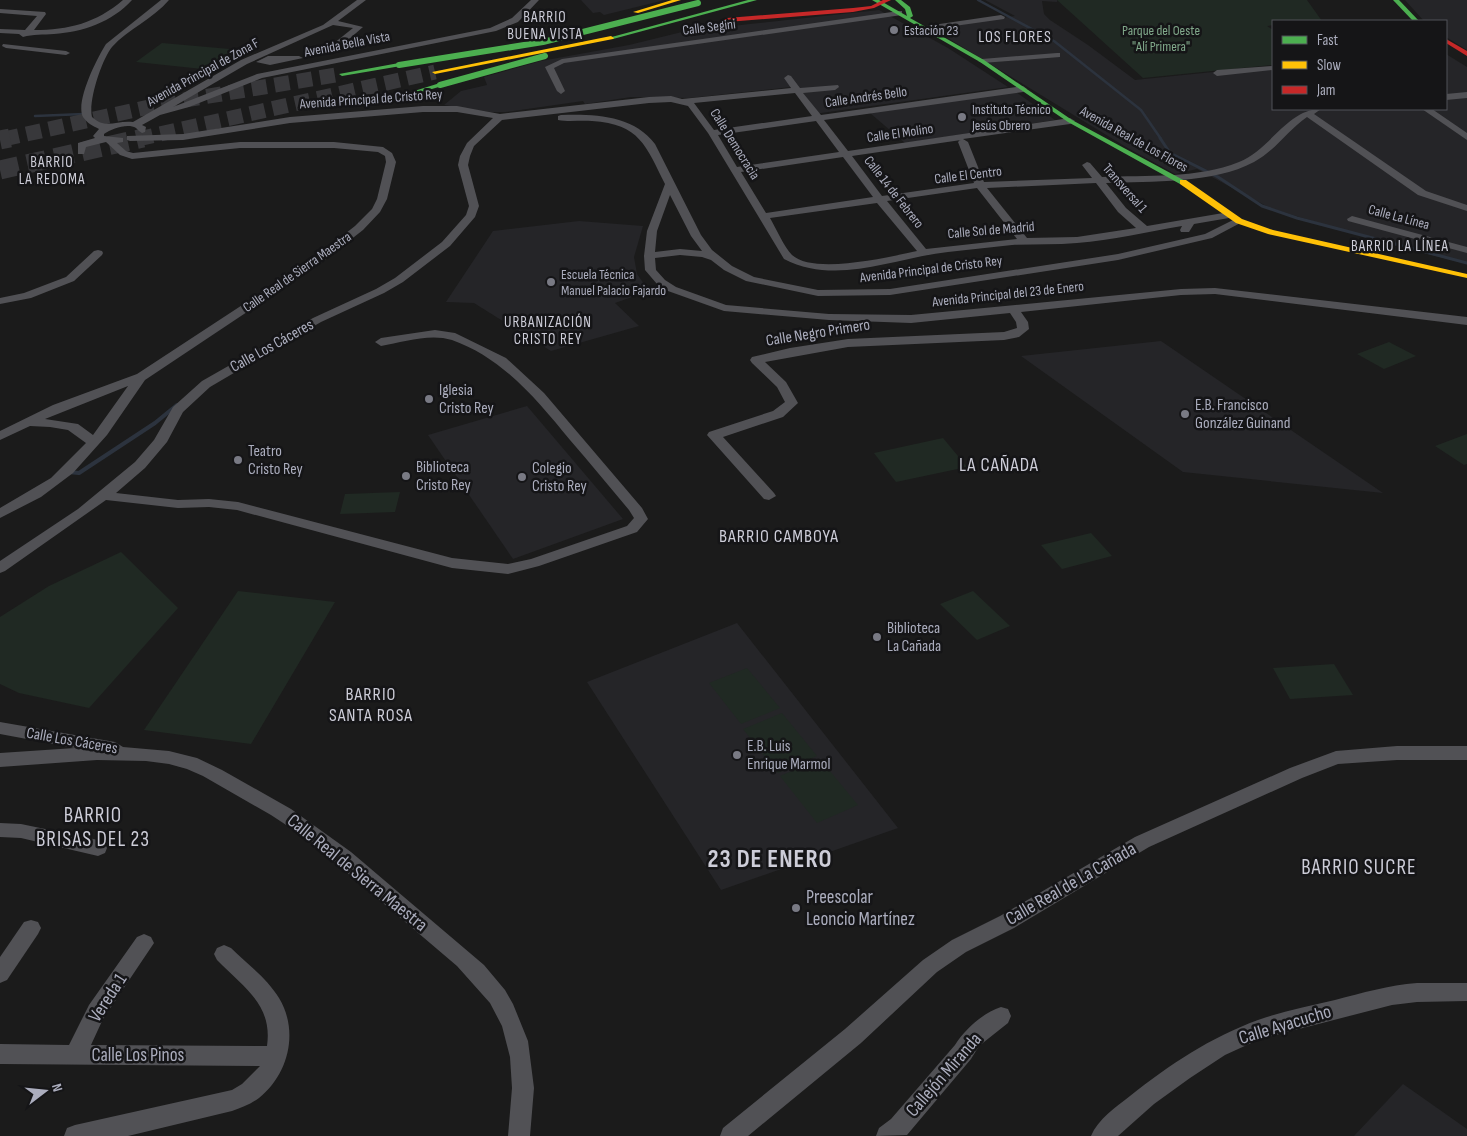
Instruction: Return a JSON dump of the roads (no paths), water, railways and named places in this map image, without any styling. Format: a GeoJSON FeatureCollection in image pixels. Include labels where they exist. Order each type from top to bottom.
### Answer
{"type":"FeatureCollection","features":[{"type":"Feature","properties":{"kind":"main road"},"geometry":{"type":"LineString","coordinates":[[678,0],[433,69],[634,33],[884,1]]}},
{"type":"Feature","properties":{"kind":"main road"},"geometry":{"type":"LineString","coordinates":[[342,74],[543,42],[706,3],[728,0]]}},
{"type":"Feature","properties":{"kind":"main road"},"geometry":{"type":"LineString","coordinates":[[634,33],[754,0]]}},
{"type":"Feature","properties":{"kind":"main road"},"geometry":{"type":"LineString","coordinates":[[898,0],[908,8],[913,20]]}},
{"type":"Feature","properties":{"kind":"main road"},"geometry":{"type":"LineString","coordinates":[[1385,0],[1403,20]]}},
{"type":"Feature","properties":{"kind":"main road"},"geometry":{"type":"LineString","coordinates":[[1396,0],[1415,20]]}},
{"type":"Feature","properties":{"kind":"main road","name":"Avenida Real de Los Flores"},"geometry":{"type":"LineString","coordinates":[[884,1],[982,61],[1070,121],[1177,177],[1234,218],[1271,232],[1467,276]]}},
{"type":"Feature","properties":{"kind":"main road"},"geometry":{"type":"LineString","coordinates":[[386,101],[440,85],[491,73],[706,3]]}},
{"type":"Feature","properties":{"kind":"main road"},"geometry":{"type":"LineString","coordinates":[[782,5],[791,9],[822,11],[842,5],[851,5],[913,20]]}},
{"type":"Feature","properties":{"kind":"main road"},"geometry":{"type":"LineString","coordinates":[[1454,49],[1467,62]]}},
{"type":"Feature","properties":{"kind":"street"},"geometry":{"type":"LineString","coordinates":[[0,30],[65,32],[91,26],[128,0]]}},
{"type":"Feature","properties":{"kind":"street"},"geometry":{"type":"LineString","coordinates":[[106,128],[96,125],[87,116],[86,110],[95,77],[105,52],[109,46],[153,12],[165,0]]}},
{"type":"Feature","properties":{"kind":"street","name":"Avenida Principal de Zona F"},"geometry":{"type":"LineString","coordinates":[[135,125],[244,62],[334,23],[362,0]]}},
{"type":"Feature","properties":{"kind":"street","name":"Avenida Bella Vista"},"geometry":{"type":"LineString","coordinates":[[160,112],[182,108],[228,86],[260,76],[497,28],[520,18],[535,0]]}},
{"type":"Feature","properties":{"kind":"street"},"geometry":{"type":"LineString","coordinates":[[0,12],[40,17]]}},
{"type":"Feature","properties":{"kind":"street"},"geometry":{"type":"LineString","coordinates":[[3,48],[28,31],[40,17]]}},
{"type":"Feature","properties":{"kind":"street"},"geometry":{"type":"LineString","coordinates":[[0,19],[40,17]]}},
{"type":"Feature","properties":{"kind":"street"},"geometry":{"type":"LineString","coordinates":[[913,20],[1001,17]]}},
{"type":"Feature","properties":{"kind":"street","name":"Calle Segini"},"geometry":{"type":"LineString","coordinates":[[561,91],[549,67],[562,61],[913,20]]}},
{"type":"Feature","properties":{"kind":"street"},"geometry":{"type":"LineString","coordinates":[[299,58],[333,48],[359,27],[334,23]]}},
{"type":"Feature","properties":{"kind":"street"},"geometry":{"type":"LineString","coordinates":[[322,45],[333,48]]}},
{"type":"Feature","properties":{"kind":"street"},"geometry":{"type":"LineString","coordinates":[[3,48],[66,52]]}},
{"type":"Feature","properties":{"kind":"street"},"geometry":{"type":"LineString","coordinates":[[982,61],[1057,56]]}},
{"type":"Feature","properties":{"kind":"street"},"geometry":{"type":"LineString","coordinates":[[1217,73],[1272,68]]}},
{"type":"Feature","properties":{"kind":"street","name":"Calle 14 de Febrero"},"geometry":{"type":"LineString","coordinates":[[788,78],[881,201],[923,252]]}},
{"type":"Feature","properties":{"kind":"street"},"geometry":{"type":"LineString","coordinates":[[500,117],[649,100],[684,101],[835,86]]}},
{"type":"Feature","properties":{"kind":"street","name":"Calle Andrés Bello"},"geometry":{"type":"LineString","coordinates":[[712,133],[1023,89]]}},
{"type":"Feature","properties":{"kind":"street"},"geometry":{"type":"LineString","coordinates":[[1447,97],[1467,95]]}},
{"type":"Feature","properties":{"kind":"street","name":"Calle Democracia"},"geometry":{"type":"LineString","coordinates":[[684,101],[694,106],[765,216],[788,257],[794,261]]}},
{"type":"Feature","properties":{"kind":"street","name":"Avenida Principal de Cristo Rey"},"geometry":{"type":"LineString","coordinates":[[81,152],[82,145],[106,140],[183,137],[275,122],[407,110],[448,108],[525,120],[595,118],[618,122],[646,138],[702,247],[715,259],[740,274],[778,286],[831,294],[880,293],[1100,260],[1208,236],[1234,218]]}},
{"type":"Feature","properties":{"kind":"street","name":"Calle El Centro"},"geometry":{"type":"LineString","coordinates":[[765,216],[881,201],[980,185],[1177,177],[1209,172],[1248,162],[1259,155],[1307,113],[1314,110]]}},
{"type":"Feature","properties":{"kind":"street"},"geometry":{"type":"LineString","coordinates":[[1427,110],[1467,137]]}},
{"type":"Feature","properties":{"kind":"street"},"geometry":{"type":"LineString","coordinates":[[1307,113],[1422,193],[1467,208]]}},
{"type":"Feature","properties":{"kind":"street","name":"Calle Los Cáceres"},"geometry":{"type":"LineString","coordinates":[[0,568],[104,496],[140,465],[160,442],[178,410],[206,384],[317,320],[380,291],[399,280],[446,244],[471,215],[474,206],[463,165],[465,156],[470,145],[500,117]]}},
{"type":"Feature","properties":{"kind":"street","name":"Calle El Molino"},"geometry":{"type":"LineString","coordinates":[[734,170],[1070,121]]}},
{"type":"Feature","properties":{"kind":"street"},"geometry":{"type":"LineString","coordinates":[[106,140],[98,134],[106,128],[121,125],[141,127],[142,131],[130,138]]}},
{"type":"Feature","properties":{"kind":"street","name":"Calle Real de Sierra Maestra"},"geometry":{"type":"LineString","coordinates":[[0,514],[36,495],[67,472],[124,403],[141,377],[318,260],[359,228],[376,210],[382,199],[391,158],[380,149],[312,145],[214,146],[132,156],[123,153],[106,140]]}},
{"type":"Feature","properties":{"kind":"street"},"geometry":{"type":"LineString","coordinates":[[963,142],[980,185],[1024,241]]}},
{"type":"Feature","properties":{"kind":"street","name":"Transversal 1"},"geometry":{"type":"LineString","coordinates":[[1087,165],[1122,210],[1144,229]]}},
{"type":"Feature","properties":{"kind":"street","name":"Avenida Principal del 23 de Enero"},"geometry":{"type":"LineString","coordinates":[[669,185],[652,231],[649,256],[650,266],[655,276],[672,289],[717,306],[739,311],[889,319],[1182,292],[1215,291],[1467,321]]}},
{"type":"Feature","properties":{"kind":"street"},"geometry":{"type":"LineString","coordinates":[[1188,241],[1184,233],[1191,222],[1234,218]]}},
{"type":"Feature","properties":{"kind":"street","name":"Calle La Línea"},"geometry":{"type":"LineString","coordinates":[[1352,219],[1467,250]]}},
{"type":"Feature","properties":{"kind":"street","name":"Calle Sol de Madrid"},"geometry":{"type":"LineString","coordinates":[[794,261],[816,266],[846,267],[884,262],[923,252],[1024,241],[1076,240],[1191,222]]}},
{"type":"Feature","properties":{"kind":"street"},"geometry":{"type":"LineString","coordinates":[[649,256],[680,252],[703,254],[715,259]]}},
{"type":"Feature","properties":{"kind":"street"},"geometry":{"type":"LineString","coordinates":[[0,302],[27,296],[70,279],[98,253]]}},
{"type":"Feature","properties":{"kind":"street","name":"Calle Negro Primero"},"geometry":{"type":"LineString","coordinates":[[769,496],[714,435],[778,414],[792,403],[782,385],[756,360],[790,352],[848,343],[1004,336],[1020,332],[1023,329],[1022,322],[1013,309]]}},
{"type":"Feature","properties":{"kind":"street"},"geometry":{"type":"LineString","coordinates":[[104,496],[178,504],[209,503],[238,506],[452,564],[508,569],[534,564],[624,533],[641,519],[635,508],[540,396],[502,361],[464,340],[450,336],[421,335],[380,342]]}},
{"type":"Feature","properties":{"kind":"street"},"geometry":{"type":"LineString","coordinates":[[0,436],[58,408],[141,377]]}},
{"type":"Feature","properties":{"kind":"street"},"geometry":{"type":"LineString","coordinates":[[29,423],[69,424],[79,428],[92,442]]}},
{"type":"Feature","properties":{"kind":"street","name":"Calle Los Cáceres"},"geometry":{"type":"LineString","coordinates":[[0,728],[144,754]]}},
{"type":"Feature","properties":{"kind":"street","name":"Calle Real de La Cañada"},"geometry":{"type":"LineString","coordinates":[[732,1136],[853,1036],[930,966],[959,946],[1015,917],[1142,842],[1296,772],[1336,758],[1397,753],[1467,753]]}},
{"type":"Feature","properties":{"kind":"street","name":"Calle Real de Sierra Maestra"},"geometry":{"type":"LineString","coordinates":[[0,760],[144,754],[168,757],[193,764],[215,774],[301,824],[459,956],[493,990],[505,1010],[519,1047],[523,1071],[524,1096],[519,1136]]}},
{"type":"Feature","properties":{"kind":"street"},"geometry":{"type":"LineString","coordinates":[[0,830],[21,831],[98,848]]}},
{"type":"Feature","properties":{"kind":"street"},"geometry":{"type":"LineString","coordinates":[[0,974],[31,928]]}},
{"type":"Feature","properties":{"kind":"street","name":"Vereda 1"},"geometry":{"type":"LineString","coordinates":[[75,1055],[96,1012],[144,943]]}},
{"type":"Feature","properties":{"kind":"street"},"geometry":{"type":"LineString","coordinates":[[75,1136],[192,1111],[240,1097],[267,1074],[276,1056],[280,1038],[279,1025],[274,1009],[263,993],[224,954]]}},
{"type":"Feature","properties":{"kind":"street","name":"Calle Ayacucho"},"geometry":{"type":"LineString","coordinates":[[1102,1136],[1138,1104],[1181,1073],[1221,1047],[1251,1032],[1348,1006],[1410,993],[1462,996]]}},
{"type":"Feature","properties":{"kind":"street","name":"Callejón Miranda"},"geometry":{"type":"LineString","coordinates":[[887,1136],[899,1127],[963,1052],[970,1039],[1001,1016]]}},
{"type":"Feature","properties":{"kind":"street","name":"Calle Los Pinos"},"geometry":{"type":"LineString","coordinates":[[0,1054],[276,1056]]}},
{"type":"Feature","properties":{"kind":"waterway"},"geometry":{"type":"LineString","coordinates":[[978,0],[1054,41],[1141,110],[1161,139]]}},
{"type":"Feature","properties":{"kind":"waterway"},"geometry":{"type":"LineString","coordinates":[[35,116],[84,114]]}},
{"type":"Feature","properties":{"kind":"waterway"},"geometry":{"type":"LineString","coordinates":[[1160,138],[1170,153],[1218,177],[1262,206],[1297,218],[1467,263]]}},
{"type":"Feature","properties":{"kind":"waterway"},"geometry":{"type":"LineString","coordinates":[[68,472],[79,473],[155,423],[177,405]]}},
{"type":"Feature","properties":{"kind":"tunnel"},"geometry":{"type":"LineString","coordinates":[[138,139],[435,72]]}},
{"type":"Feature","properties":{"kind":"tunnel"},"geometry":{"type":"LineString","coordinates":[[4,139],[167,103],[342,74]]}},
{"type":"Feature","properties":{"kind":"tunnel"},"geometry":{"type":"LineString","coordinates":[[0,140],[10,138]]}},
{"type":"Feature","properties":{"kind":"tunnel"},"geometry":{"type":"LineString","coordinates":[[0,170],[143,138]]}},
{"type":"Feature","properties":{"kind":"place","name":"Estación 23"},"geometry":{"type":"Point","coordinates":[894,30]}},
{"type":"Feature","properties":{"kind":"place","name":"Instituto Técnico Jesús Obrero"},"geometry":{"type":"Point","coordinates":[962,117]}},
{"type":"Feature","properties":{"kind":"place","name":"Escuela Técnica Manuel Palacio Fajardo"},"geometry":{"type":"Point","coordinates":[551,282]}},
{"type":"Feature","properties":{"kind":"place","name":"Iglesia Cristo Rey"},"geometry":{"type":"Point","coordinates":[429,399]}},
{"type":"Feature","properties":{"kind":"place","name":"E.B. Francisco González Guinand"},"geometry":{"type":"Point","coordinates":[1185,414]}},
{"type":"Feature","properties":{"kind":"place","name":"Teatro Cristo Rey"},"geometry":{"type":"Point","coordinates":[238,460]}},
{"type":"Feature","properties":{"kind":"place","name":"Biblioteca Cristo Rey"},"geometry":{"type":"Point","coordinates":[406,476]}},
{"type":"Feature","properties":{"kind":"place","name":"Colegio Cristo Rey"},"geometry":{"type":"Point","coordinates":[522,477]}},
{"type":"Feature","properties":{"kind":"place","name":"Biblioteca La Cañada"},"geometry":{"type":"Point","coordinates":[877,637]}},
{"type":"Feature","properties":{"kind":"place","name":"E.B. Luis Enrique Marmol"},"geometry":{"type":"Point","coordinates":[737,755]}},
{"type":"Feature","properties":{"kind":"place","name":"Preescolar Leoncio Martínez"},"geometry":{"type":"Point","coordinates":[796,908]}},
{"type":"Feature","properties":{"kind":"district","name":"BARRIO BUENA VISTA"},"geometry":{"type":"Point","coordinates":[545,26]}},
{"type":"Feature","properties":{"kind":"district","name":"LOS FLORES"},"geometry":{"type":"Point","coordinates":[1015,37]}},
{"type":"Feature","properties":{"kind":"district","name":"BARRIO LA REDOMA"},"geometry":{"type":"Point","coordinates":[52,170]}},
{"type":"Feature","properties":{"kind":"district","name":"BARRIO LA LÍNEA"},"geometry":{"type":"Point","coordinates":[1400,246]}},
{"type":"Feature","properties":{"kind":"district","name":"URBANIZACIÓN CRISTO REY"},"geometry":{"type":"Point","coordinates":[548,330]}},
{"type":"Feature","properties":{"kind":"district","name":"LA CAÑADA"},"geometry":{"type":"Point","coordinates":[999,465]}},
{"type":"Feature","properties":{"kind":"district","name":"BARRIO CAMBOYA"},"geometry":{"type":"Point","coordinates":[779,536]}},
{"type":"Feature","properties":{"kind":"district","name":"BARRIO SANTA ROSA"},"geometry":{"type":"Point","coordinates":[371,704]}},
{"type":"Feature","properties":{"kind":"district","name":"BARRIO BRISAS DEL 23"},"geometry":{"type":"Point","coordinates":[93,827]}},
{"type":"Feature","properties":{"kind":"district","name":"23 DE ENERO"},"geometry":{"type":"Point","coordinates":[770,859]}},
{"type":"Feature","properties":{"kind":"district","name":"BARRIO SUCRE"},"geometry":{"type":"Point","coordinates":[1359,867]}},
{"type":"Feature","properties":{"kind":"park label","name":"Parque del Oeste \"Alí Primera\""},"geometry":{"type":"Point","coordinates":[1161,38]}}]}
